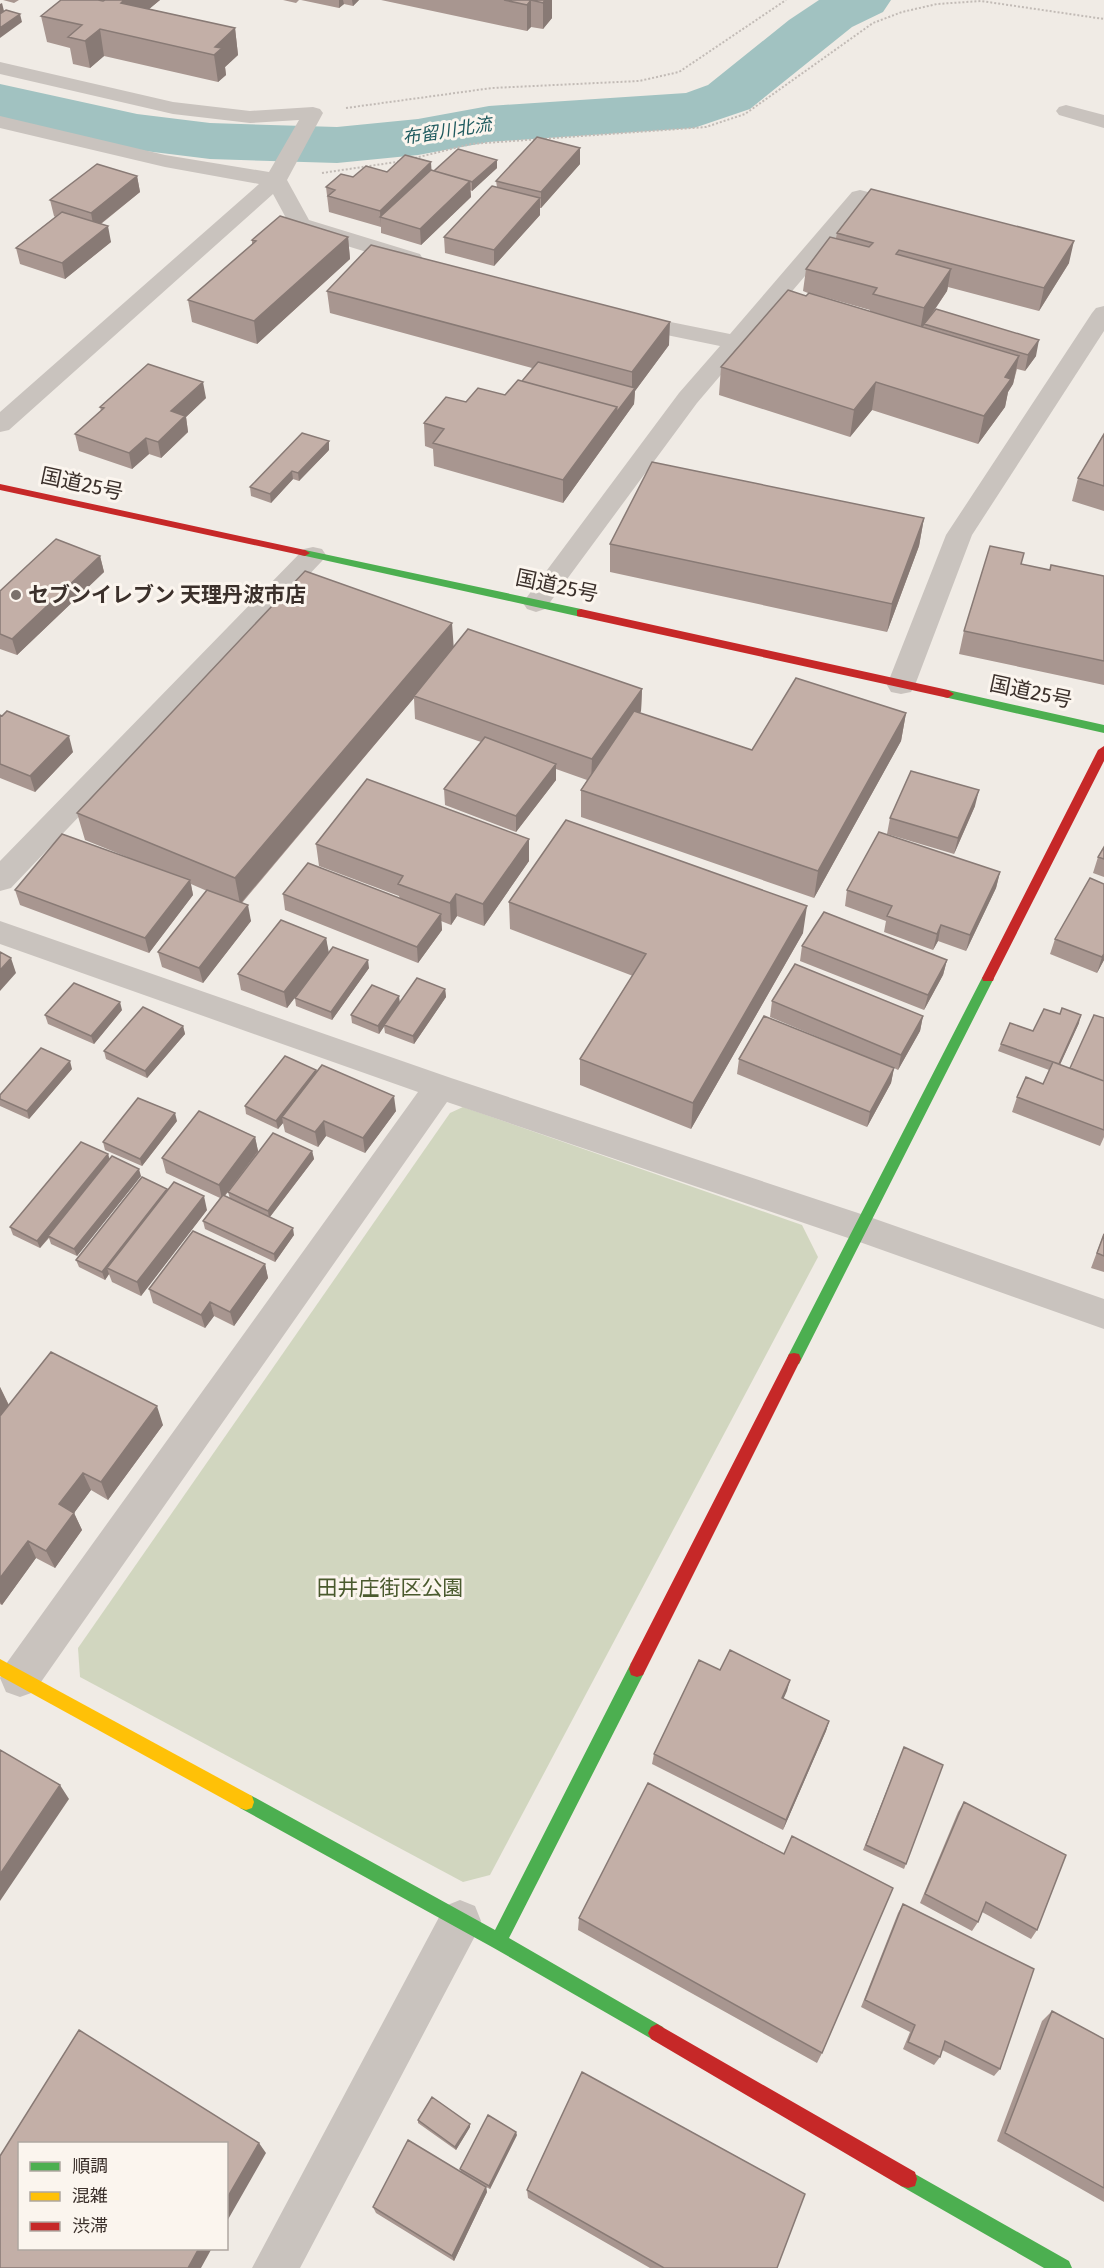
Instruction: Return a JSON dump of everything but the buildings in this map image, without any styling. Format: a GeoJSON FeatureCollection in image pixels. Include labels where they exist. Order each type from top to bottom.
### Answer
{"type":"FeatureCollection","features":[{"type":"Feature","properties":{"kind":"main road","name":"国道25号"},"geometry":{"type":"LineString","coordinates":[[0,487],[1104,729]]}},
{"type":"Feature","properties":{"kind":"main road"},"geometry":{"type":"LineString","coordinates":[[498,1941],[1104,750]]}},
{"type":"Feature","properties":{"kind":"main road"},"geometry":{"type":"LineString","coordinates":[[10,1673],[498,1941],[1062,2268]]}},
{"type":"Feature","properties":{"kind":"street"},"geometry":{"type":"LineString","coordinates":[[0,68],[173,108],[250,117],[311,117],[280,173],[0,425]]}},
{"type":"Feature","properties":{"kind":"street"},"geometry":{"type":"LineString","coordinates":[[1066,111],[1104,122]]}},
{"type":"Feature","properties":{"kind":"street"},"geometry":{"type":"LineString","coordinates":[[0,122],[165,160],[280,173]]}},
{"type":"Feature","properties":{"kind":"street"},"geometry":{"type":"LineString","coordinates":[[280,173],[300,224],[436,267]]}},
{"type":"Feature","properties":{"kind":"street"},"geometry":{"type":"LineString","coordinates":[[536,603],[688,398],[860,197]]}},
{"type":"Feature","properties":{"kind":"street"},"geometry":{"type":"LineString","coordinates":[[901,685],[959,536],[1104,313]]}},
{"type":"Feature","properties":{"kind":"street"},"geometry":{"type":"LineString","coordinates":[[607,317],[736,342]]}},
{"type":"Feature","properties":{"kind":"street"},"geometry":{"type":"LineString","coordinates":[[0,880],[313,555]]}},
{"type":"Feature","properties":{"kind":"street"},"geometry":{"type":"LineString","coordinates":[[0,932],[441,1087],[861,1228],[1104,1314]]}},
{"type":"Feature","properties":{"kind":"street"},"geometry":{"type":"LineString","coordinates":[[10,1673],[441,1087]]}},
{"type":"Feature","properties":{"kind":"street"},"geometry":{"type":"LineString","coordinates":[[275,2268],[460,1922]]}},
{"type":"Feature","properties":{"kind":"path"},"geometry":{"type":"LineString","coordinates":[[311,117],[492,88],[639,81],[679,72],[786,0]]}},
{"type":"Feature","properties":{"kind":"path"},"geometry":{"type":"LineString","coordinates":[[280,173],[402,161],[471,144],[706,127],[745,114],[873,23],[902,12],[937,4],[981,1],[1104,19]]}},
{"type":"Feature","properties":{"kind":"green space","name":"田井庄街区公園"},"geometry":{"type":"Polygon","coordinates":[[[463,1107],[802,1225],[818,1257],[490,1875],[463,1882],[80,1677],[78,1648],[450,1113],[463,1107]]]}},
{"type":"Feature","properties":{"kind":"waterway","name":"布留川北流"},"geometry":{"type":"LineString","coordinates":[[0,102],[137,132],[210,141],[337,145],[418,137],[489,124],[694,110],[729,97],[832,15],[863,0]]}},
{"type":"Feature","properties":{"kind":"traffic: fast"},"geometry":{"type":"LineString","coordinates":[[305,553],[581,613]]}},
{"type":"Feature","properties":{"kind":"traffic: fast"},"geometry":{"type":"LineString","coordinates":[[948,694],[1104,729]]}},
{"type":"Feature","properties":{"kind":"traffic: fast"},"geometry":{"type":"LineString","coordinates":[[794,1359],[988,978]]}},
{"type":"Feature","properties":{"kind":"traffic: fast"},"geometry":{"type":"LineString","coordinates":[[498,1941],[637,1669]]}},
{"type":"Feature","properties":{"kind":"traffic: fast"},"geometry":{"type":"LineString","coordinates":[[246,1802],[498,1941],[657,2033]]}},
{"type":"Feature","properties":{"kind":"traffic: fast"},"geometry":{"type":"LineString","coordinates":[[908,2179],[1062,2268]]}},
{"type":"Feature","properties":{"kind":"traffic: slow"},"geometry":{"type":"LineString","coordinates":[[0,1667],[246,1802]]}},
{"type":"Feature","properties":{"kind":"traffic: jam"},"geometry":{"type":"LineString","coordinates":[[0,487],[305,553]]}},
{"type":"Feature","properties":{"kind":"traffic: jam"},"geometry":{"type":"LineString","coordinates":[[581,613],[948,694]]}},
{"type":"Feature","properties":{"kind":"traffic: jam"},"geometry":{"type":"LineString","coordinates":[[988,978],[1104,750]]}},
{"type":"Feature","properties":{"kind":"traffic: jam"},"geometry":{"type":"LineString","coordinates":[[637,1669],[794,1359]]}},
{"type":"Feature","properties":{"kind":"traffic: jam"},"geometry":{"type":"LineString","coordinates":[[657,2033],[908,2179]]}},
{"type":"Feature","properties":{"kind":"place","name":"セブンイレブン 天理丹波市店"},"geometry":{"type":"Point","coordinates":[16,595]}}]}
